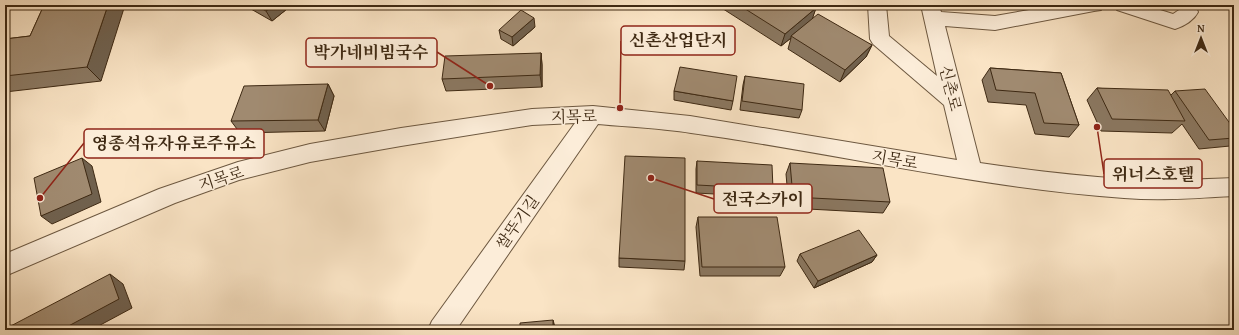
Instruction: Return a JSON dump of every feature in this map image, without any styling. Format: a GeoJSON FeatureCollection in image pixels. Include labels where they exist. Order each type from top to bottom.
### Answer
{"type":"FeatureCollection","features":[{"type":"Feature","properties":{"kind":"street"},"geometry":{"type":"LineString","coordinates":[[877,5],[880,39],[954,101]]}},
{"type":"Feature","properties":{"kind":"street"},"geometry":{"type":"LineString","coordinates":[[932,12],[995,23],[1094,5]]}},
{"type":"Feature","properties":{"kind":"street"},"geometry":{"type":"LineString","coordinates":[[1124,5],[1175,22],[1189,12]]}},
{"type":"Feature","properties":{"kind":"street","name":"신촌로"},"geometry":{"type":"LineString","coordinates":[[932,12],[971,172]]}},
{"type":"Feature","properties":{"kind":"street","name":"지목로"},"geometry":{"type":"LineString","coordinates":[[5,265],[70,236],[167,196],[238,171],[310,153],[400,137],[532,117],[593,114],[690,124],[971,172],[1050,182],[1126,189],[1194,189],[1234,187]]}},
{"type":"Feature","properties":{"kind":"street","name":"쌀뚜기길"},"geometry":{"type":"LineString","coordinates":[[441,330],[593,114]]}},
{"type":"Feature","properties":{"kind":"building"},"geometry":{"type":"Polygon","coordinates":[[[44,5],[108,5],[87,67],[5,76],[5,39],[30,36],[44,5]]]}},
{"type":"Feature","properties":{"kind":"building"},"geometry":{"type":"Polygon","coordinates":[[[255,5],[274,5],[266,11],[255,5]]]}},
{"type":"Feature","properties":{"kind":"building"},"geometry":{"type":"Polygon","coordinates":[[[739,5],[811,5],[816,8],[785,34],[739,5]]]}},
{"type":"Feature","properties":{"kind":"building"},"geometry":{"type":"Polygon","coordinates":[[[521,10],[534,18],[512,37],[499,30],[521,10]]]}},
{"type":"Feature","properties":{"kind":"building"},"geometry":{"type":"Polygon","coordinates":[[[818,14],[872,45],[845,70],[791,36],[818,14]]]}},
{"type":"Feature","properties":{"kind":"building"},"geometry":{"type":"Polygon","coordinates":[[[541,53],[540,75],[442,79],[445,56],[541,53]]]}},
{"type":"Feature","properties":{"kind":"building"},"geometry":{"type":"Polygon","coordinates":[[[680,67],[737,76],[733,101],[674,91],[680,67]]]}},
{"type":"Feature","properties":{"kind":"building"},"geometry":{"type":"Polygon","coordinates":[[[990,68],[1061,73],[1079,125],[1044,123],[1035,93],[996,90],[990,68]]]}},
{"type":"Feature","properties":{"kind":"building"},"geometry":{"type":"Polygon","coordinates":[[[745,76],[804,84],[802,110],[742,101],[745,76]]]}},
{"type":"Feature","properties":{"kind":"building"},"geometry":{"type":"Polygon","coordinates":[[[328,84],[318,120],[231,121],[244,86],[328,84]]]}},
{"type":"Feature","properties":{"kind":"building"},"geometry":{"type":"Polygon","coordinates":[[[1097,88],[1168,90],[1185,121],[1112,119],[1097,88]]]}},
{"type":"Feature","properties":{"kind":"building"},"geometry":{"type":"Polygon","coordinates":[[[1205,89],[1234,129],[1234,138],[1209,140],[1175,91],[1205,89]]]}},
{"type":"Feature","properties":{"kind":"building"},"geometry":{"type":"Polygon","coordinates":[[[625,156],[685,158],[685,261],[619,258],[625,156]]]}},
{"type":"Feature","properties":{"kind":"building"},"geometry":{"type":"Polygon","coordinates":[[[82,158],[92,194],[41,216],[34,178],[82,158]]]}},
{"type":"Feature","properties":{"kind":"building"},"geometry":{"type":"Polygon","coordinates":[[[697,161],[772,165],[773,189],[697,185],[697,161]]]}},
{"type":"Feature","properties":{"kind":"building"},"geometry":{"type":"Polygon","coordinates":[[[790,163],[883,168],[890,202],[793,197],[790,163]]]}},
{"type":"Feature","properties":{"kind":"building"},"geometry":{"type":"Polygon","coordinates":[[[698,217],[777,217],[785,267],[702,267],[698,217]]]}},
{"type":"Feature","properties":{"kind":"building"},"geometry":{"type":"Polygon","coordinates":[[[859,230],[877,255],[818,281],[800,254],[859,230]]]}},
{"type":"Feature","properties":{"kind":"building"},"geometry":{"type":"Polygon","coordinates":[[[110,274],[119,299],[61,330],[5,330],[5,329],[110,274]]]}},
{"type":"Feature","properties":{"kind":"building"},"geometry":{"type":"Polygon","coordinates":[[[553,320],[553,330],[520,330],[520,323],[553,320]]]}},
{"type":"Feature","properties":{"kind":"place","name":"박가네비빔국수"},"geometry":{"type":"Point","coordinates":[490,86]}},
{"type":"Feature","properties":{"kind":"place","name":"신촌산업단지"},"geometry":{"type":"Point","coordinates":[620,108]}},
{"type":"Feature","properties":{"kind":"place","name":"위너스호텔"},"geometry":{"type":"Point","coordinates":[1097,127]}},
{"type":"Feature","properties":{"kind":"place","name":"전국스카이"},"geometry":{"type":"Point","coordinates":[651,178]}},
{"type":"Feature","properties":{"kind":"place","name":"영종석유자유로주유소"},"geometry":{"type":"Point","coordinates":[40,198]}}]}
